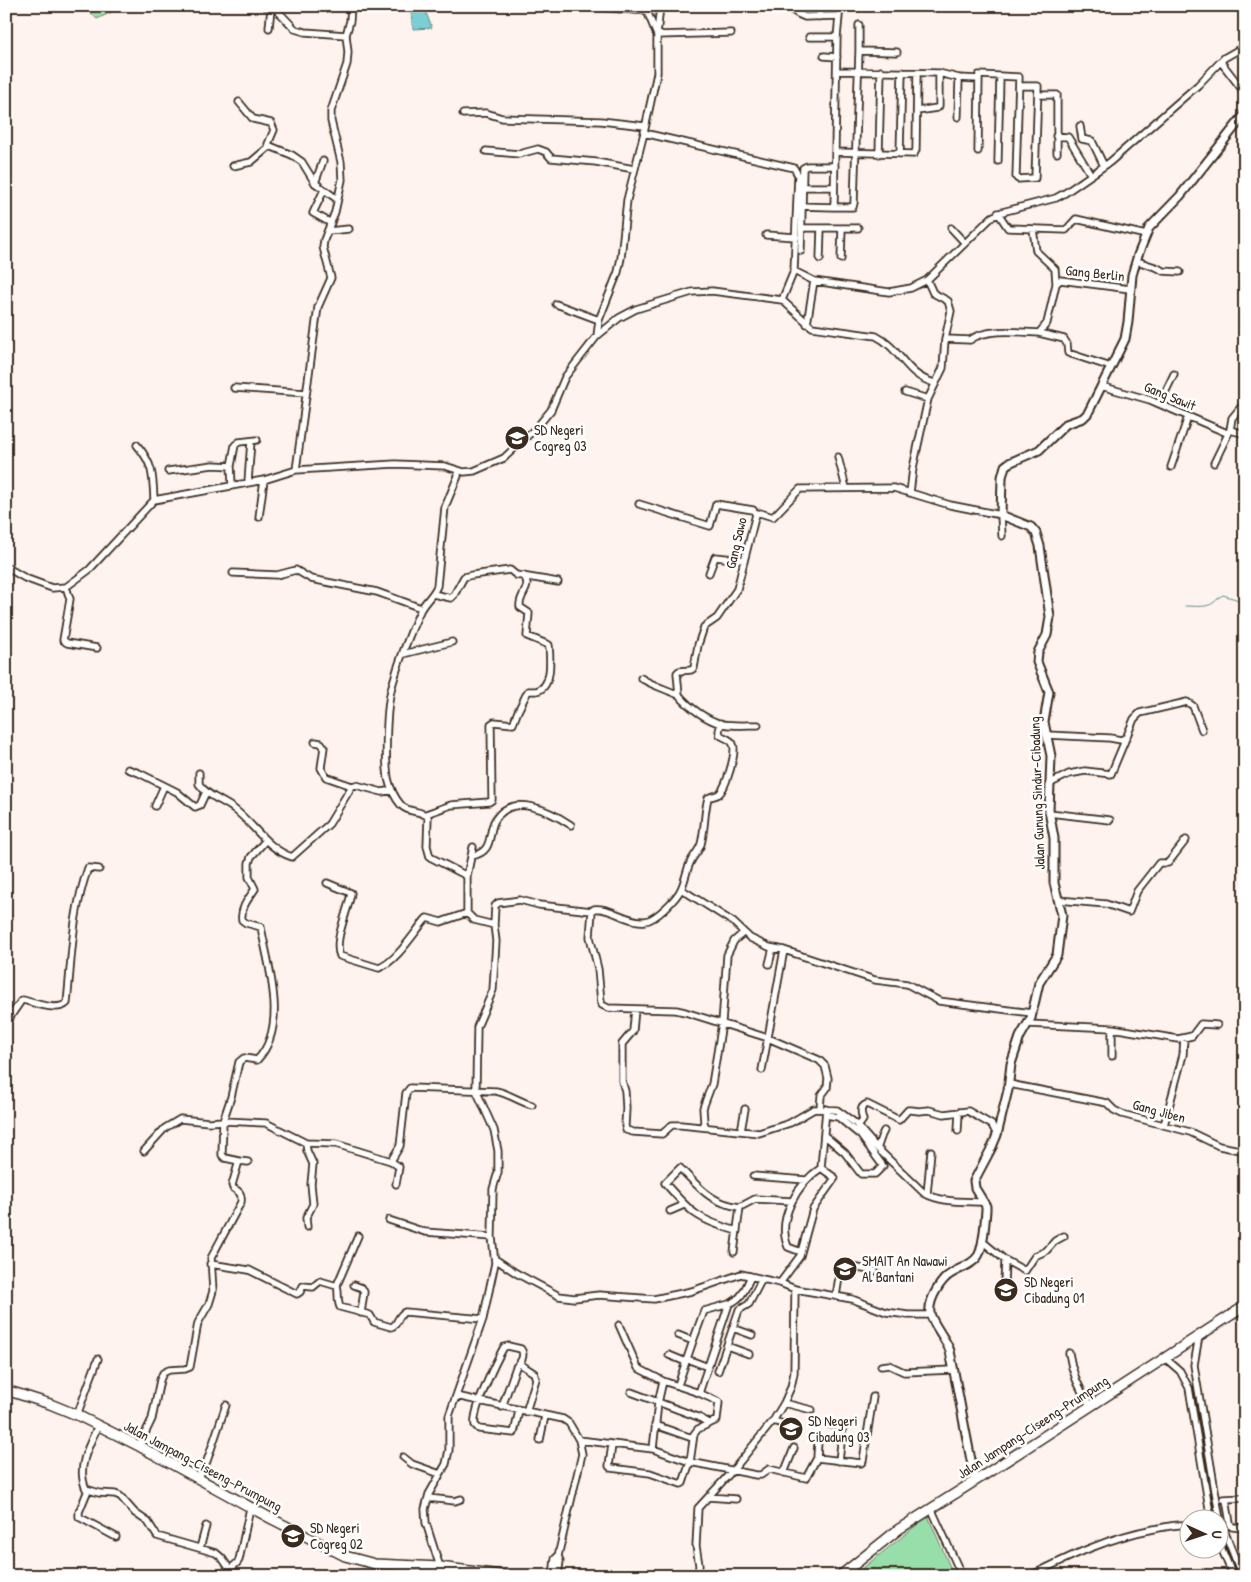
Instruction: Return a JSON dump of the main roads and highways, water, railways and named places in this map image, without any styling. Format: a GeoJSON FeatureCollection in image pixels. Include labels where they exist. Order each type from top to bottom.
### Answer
{"type":"FeatureCollection","features":[{"type":"Feature","properties":{"kind":"main road","name":"Jalan Jampang–Ciseeng–Prumpung"},"geometry":{"type":"LineString","coordinates":[[840,1576],[899,1529],[1245,1306]]}},
{"type":"Feature","properties":{"kind":"main road","name":"Jalan Jampang–Ciseeng–Prumpung"},"geometry":{"type":"LineString","coordinates":[[6,1390],[43,1401],[77,1415],[139,1446],[250,1508],[360,1561],[440,1571],[506,1576]]}},
{"type":"Feature","properties":{"kind":"water"},"geometry":{"type":"Polygon","coordinates":[[[410,6],[426,6],[425,10],[432,28],[413,29],[410,6]]]}},
{"type":"Feature","properties":{"kind":"waterway"},"geometry":{"type":"LineString","coordinates":[[1185,606],[1207,606],[1223,595],[1245,602]]}},
{"type":"Feature","properties":{"kind":"place","name":"SD Negeri Cogreg 03"},"geometry":{"type":"Point","coordinates":[517,438]}},
{"type":"Feature","properties":{"kind":"place","name":"SMAIT An Nawawi Al Bantani"},"geometry":{"type":"Point","coordinates":[845,1269]}},
{"type":"Feature","properties":{"kind":"place","name":"SD Negeri Cibadung 01"},"geometry":{"type":"Point","coordinates":[1006,1290]}},
{"type":"Feature","properties":{"kind":"place","name":"SD Negeri Cibadung 03"},"geometry":{"type":"Point","coordinates":[791,1429]}},
{"type":"Feature","properties":{"kind":"place","name":"SD Negeri Cogreg 02"},"geometry":{"type":"Point","coordinates":[293,1536]}}]}
